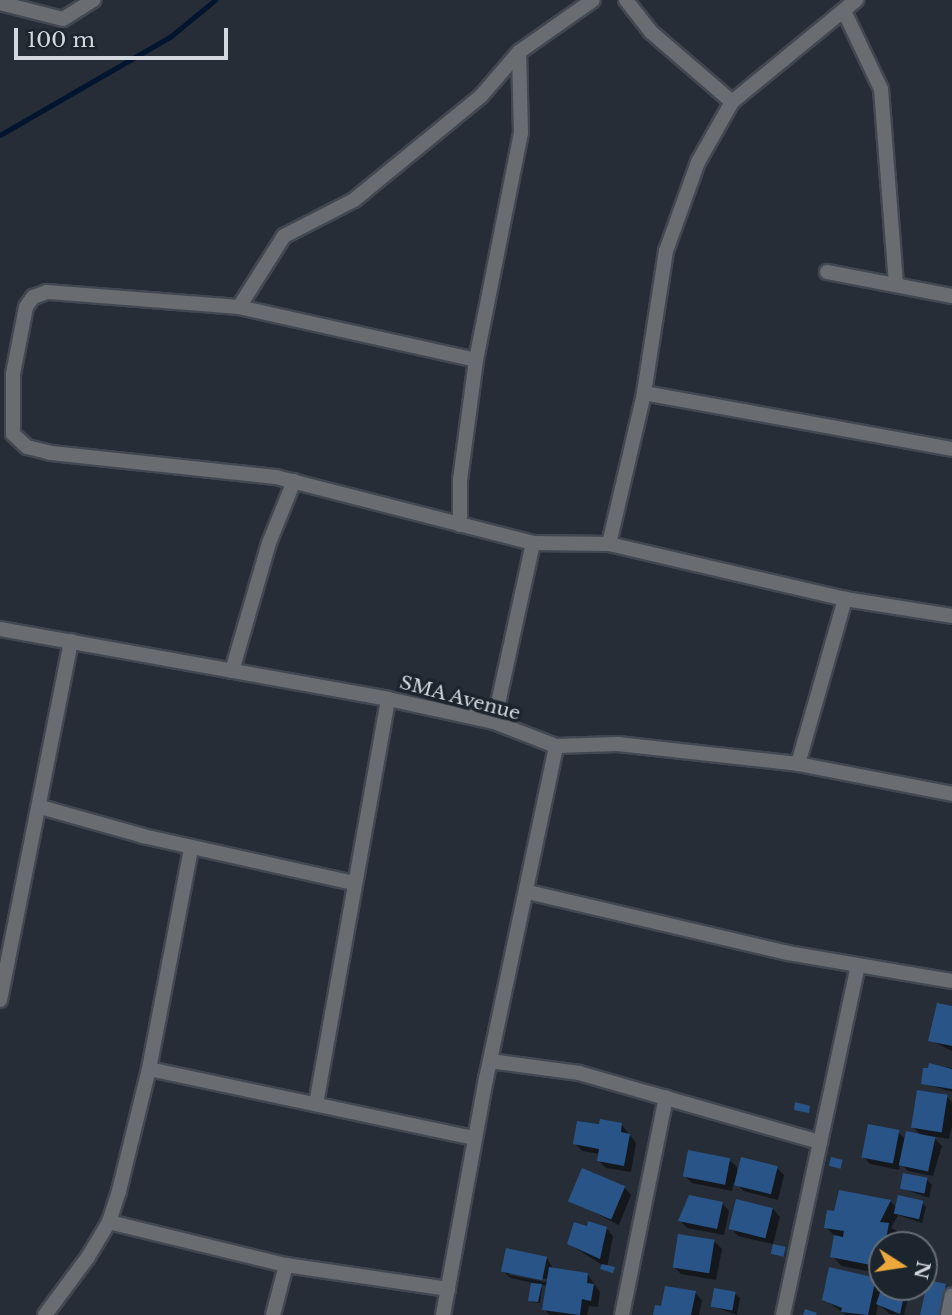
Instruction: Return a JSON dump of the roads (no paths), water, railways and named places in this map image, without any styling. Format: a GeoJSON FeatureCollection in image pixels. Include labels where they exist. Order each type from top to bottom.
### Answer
{"type":"FeatureCollection","features":[{"type":"Feature","properties":{"kind":"street"},"geometry":{"type":"LineString","coordinates":[[0,3],[63,19],[94,0]]}},
{"type":"Feature","properties":{"kind":"street"},"geometry":{"type":"LineString","coordinates":[[239,307],[284,236],[323,218],[384,176],[481,96],[519,52],[593,0]]}},
{"type":"Feature","properties":{"kind":"street"},"geometry":{"type":"LineString","coordinates":[[626,0],[651,32],[732,102]]}},
{"type":"Feature","properties":{"kind":"street"},"geometry":{"type":"LineString","coordinates":[[608,544],[644,393],[659,284],[674,223],[712,132],[732,102],[856,0]]}},
{"type":"Feature","properties":{"kind":"street"},"geometry":{"type":"LineString","coordinates":[[844,11],[881,89],[896,284]]}},
{"type":"Feature","properties":{"kind":"street"},"geometry":{"type":"LineString","coordinates":[[460,525],[460,480],[476,360],[517,170],[523,111],[519,52]]}},
{"type":"Feature","properties":{"kind":"street"},"geometry":{"type":"LineString","coordinates":[[827,272],[952,296]]}},
{"type":"Feature","properties":{"kind":"street"},"geometry":{"type":"LineString","coordinates":[[476,360],[239,307],[47,292],[33,297],[26,307],[13,374],[13,434],[27,446],[51,453],[294,481],[533,543],[608,544],[845,599],[952,616]]}},
{"type":"Feature","properties":{"kind":"street"},"geometry":{"type":"LineString","coordinates":[[644,393],[952,449]]}},
{"type":"Feature","properties":{"kind":"street"},"geometry":{"type":"LineString","coordinates":[[232,671],[269,542],[294,481]]}},
{"type":"Feature","properties":{"kind":"street"},"geometry":{"type":"LineString","coordinates":[[494,722],[533,543]]}},
{"type":"Feature","properties":{"kind":"street"},"geometry":{"type":"LineString","coordinates":[[798,764],[845,599]]}},
{"type":"Feature","properties":{"kind":"street","name":"SMA Avenue"},"geometry":{"type":"LineString","coordinates":[[0,629],[388,699],[494,722],[556,746],[618,744],[798,764],[952,794]]}},
{"type":"Feature","properties":{"kind":"street"},"geometry":{"type":"LineString","coordinates":[[0,1000],[71,641]]}},
{"type":"Feature","properties":{"kind":"street"},"geometry":{"type":"LineString","coordinates":[[316,1104],[344,962],[353,883],[388,699]]}},
{"type":"Feature","properties":{"kind":"street"},"geometry":{"type":"LineString","coordinates":[[443,1315],[490,1061],[528,892],[556,746]]}},
{"type":"Feature","properties":{"kind":"street"},"geometry":{"type":"LineString","coordinates":[[40,807],[191,848],[353,883]]}},
{"type":"Feature","properties":{"kind":"street"},"geometry":{"type":"LineString","coordinates":[[46,1315],[108,1222],[149,1069],[191,848]]}},
{"type":"Feature","properties":{"kind":"street"},"geometry":{"type":"LineString","coordinates":[[528,892],[858,966],[952,981]]}},
{"type":"Feature","properties":{"kind":"street"},"geometry":{"type":"LineString","coordinates":[[783,1315],[858,966]]}},
{"type":"Feature","properties":{"kind":"street"},"geometry":{"type":"LineString","coordinates":[[490,1061],[579,1073],[820,1142]]}},
{"type":"Feature","properties":{"kind":"street"},"geometry":{"type":"LineString","coordinates":[[149,1069],[475,1138]]}},
{"type":"Feature","properties":{"kind":"street"},"geometry":{"type":"LineString","coordinates":[[622,1315],[666,1097]]}},
{"type":"Feature","properties":{"kind":"street"},"geometry":{"type":"LineString","coordinates":[[108,1222],[286,1265],[448,1289]]}},
{"type":"Feature","properties":{"kind":"street"},"geometry":{"type":"LineString","coordinates":[[273,1315],[286,1265]]}},
{"type":"Feature","properties":{"kind":"street"},"geometry":{"type":"LineString","coordinates":[[948,1315],[952,1295]]}},
{"type":"Feature","properties":{"kind":"waterway"},"geometry":{"type":"LineString","coordinates":[[0,135],[170,37],[215,0]]}}]}
